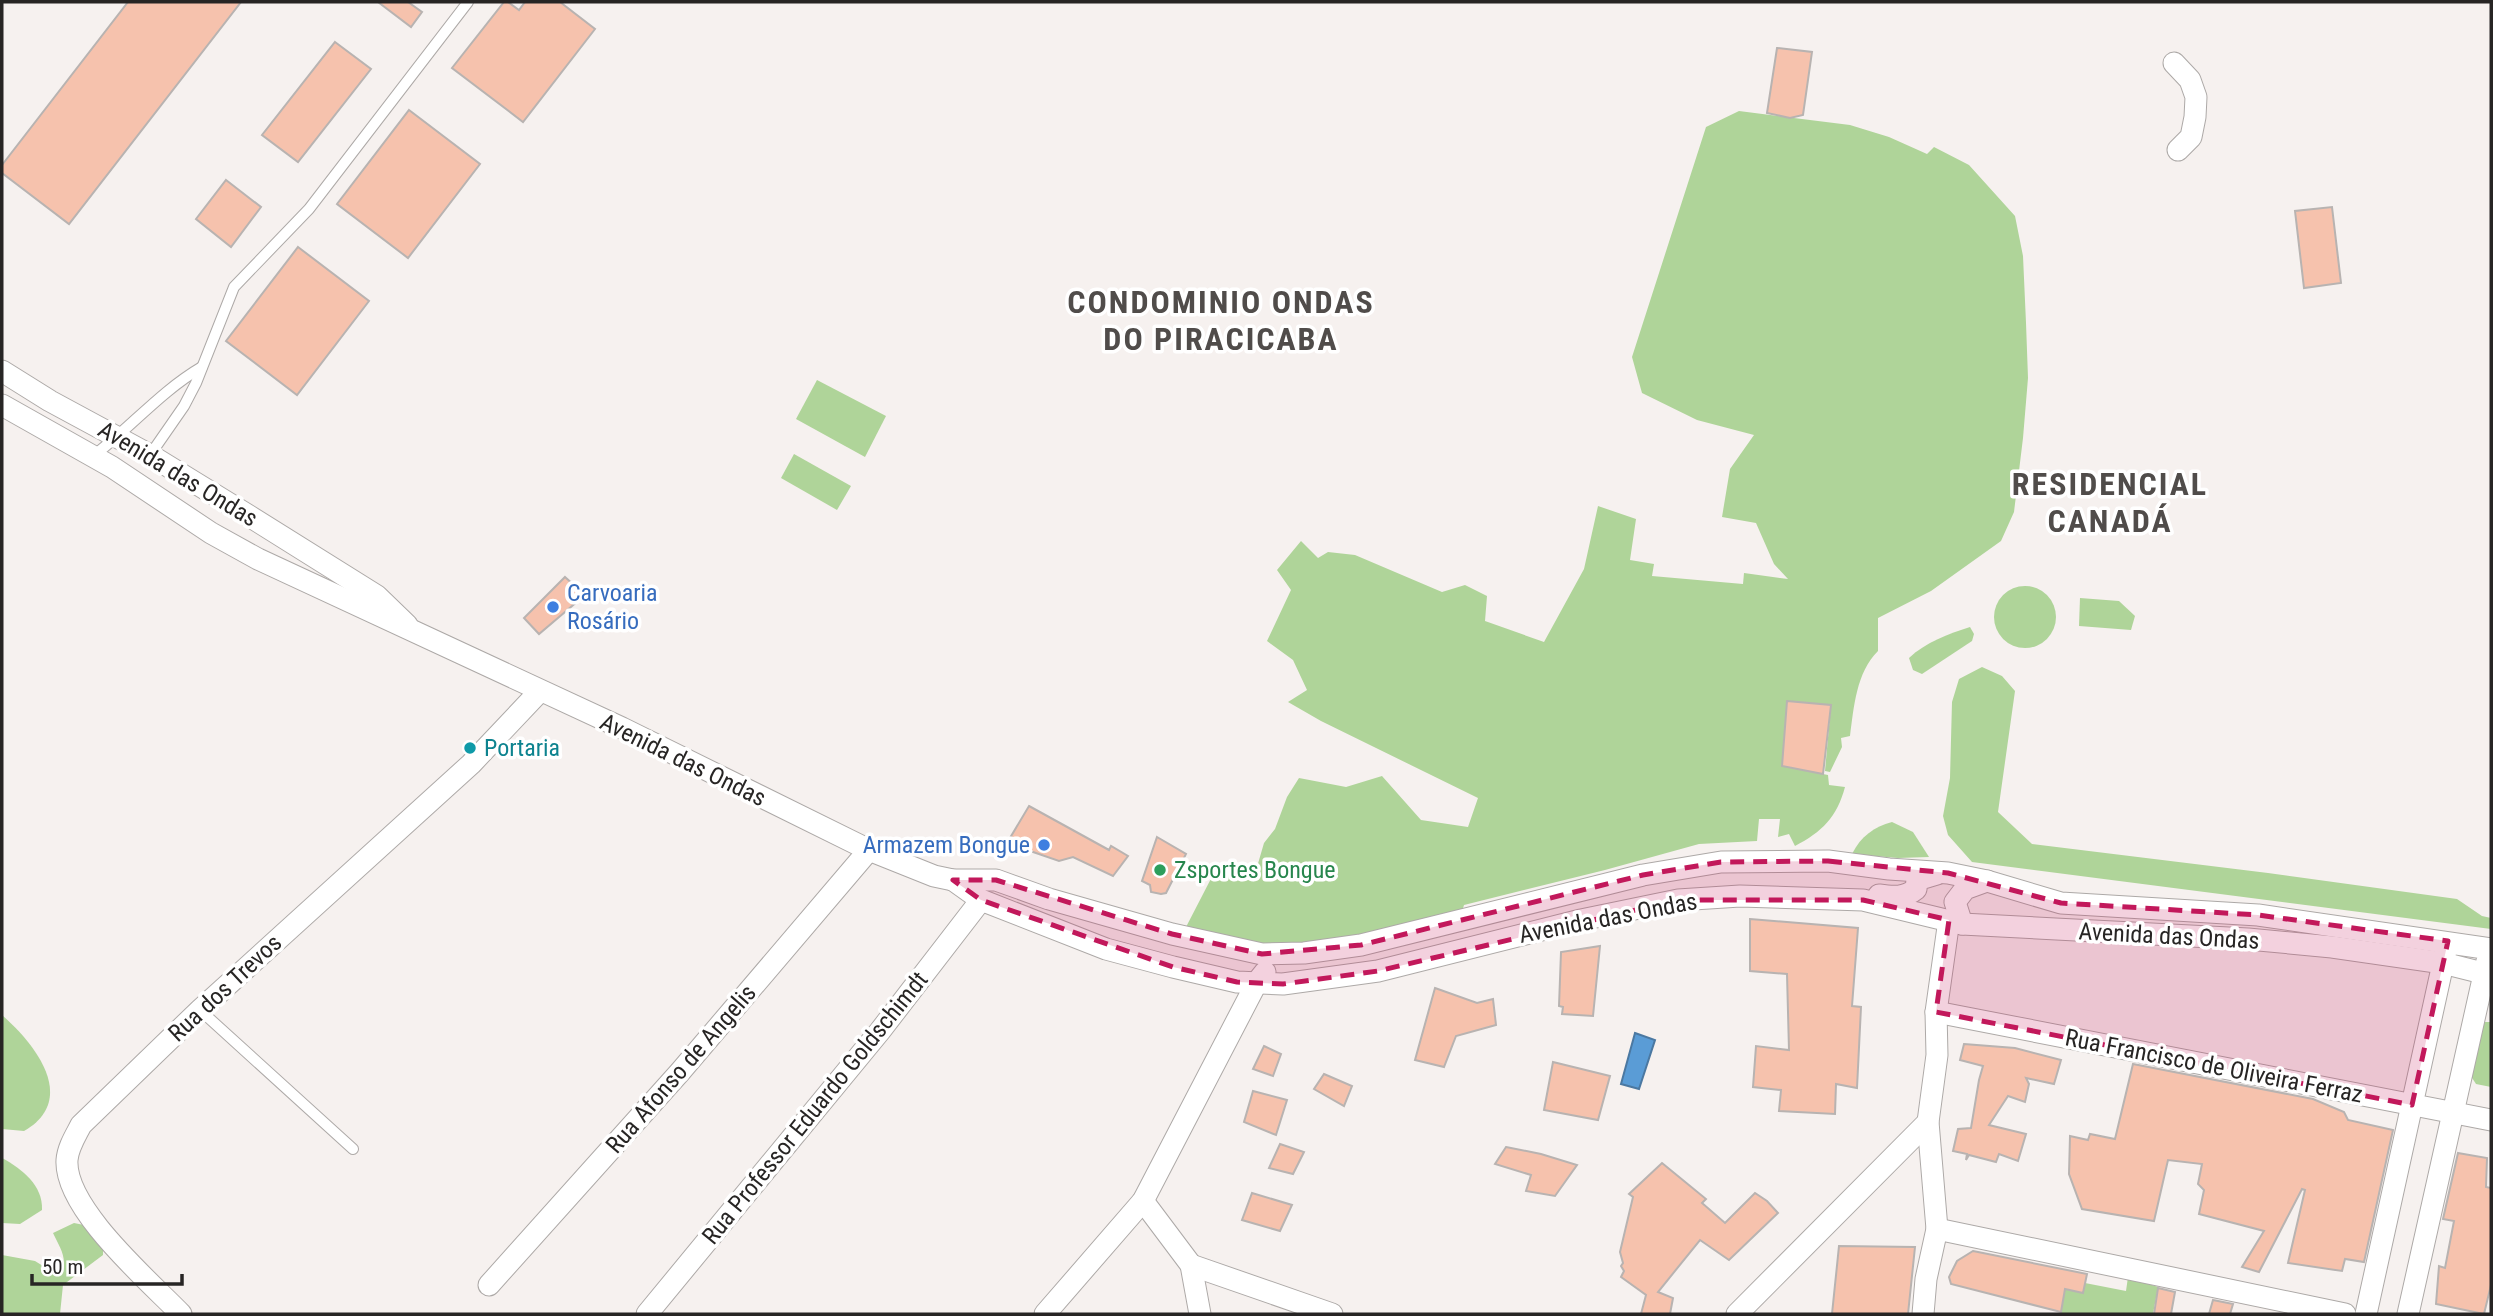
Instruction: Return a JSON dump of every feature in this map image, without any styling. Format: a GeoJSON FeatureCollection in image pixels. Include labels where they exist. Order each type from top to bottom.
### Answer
{"type":"FeatureCollection","features":[{"type":"Feature","properties":{"kind":"street"},"geometry":{"type":"LineString","coordinates":[[2174,63],[2190,80],[2196,96],[2191,137],[2178,150]]}},
{"type":"Feature","properties":{"kind":"street","name":"Avenida das Ondas"},"geometry":{"type":"LineString","coordinates":[[2,371],[116,439],[150,455],[377,596],[416,634]]}},
{"type":"Feature","properties":{"kind":"street","name":"Avenida das Ondas"},"geometry":{"type":"LineString","coordinates":[[2,405],[258,559],[622,728],[869,850],[934,876],[953,880],[996,880],[1061,902],[1214,944],[1262,954],[1304,953],[1361,945],[1643,875],[1721,862],[1828,861],[1948,873],[1987,881],[2061,903],[2258,915],[2491,949]]}},
{"type":"Feature","properties":{"kind":"street"},"geometry":{"type":"LineString","coordinates":[[138,485],[225,526],[246,514]]}},
{"type":"Feature","properties":{"kind":"street"},"geometry":{"type":"LineString","coordinates":[[258,559],[278,558],[352,593],[377,596]]}},
{"type":"Feature","properties":{"kind":"street","name":"Rua dos Trevos"},"geometry":{"type":"LineString","coordinates":[[181,1314],[94,1224],[71,1189],[67,1159],[81,1125],[200,1010],[471,764],[540,691]]}},
{"type":"Feature","properties":{"kind":"street","name":"Rua Afonso de Angelis"},"geometry":{"type":"LineString","coordinates":[[489,1285],[680,1072],[869,850]]}},
{"type":"Feature","properties":{"kind":"street"},"geometry":{"type":"LineString","coordinates":[[1835,898],[1874,894],[1900,897],[1909,895],[1916,889],[1917,880],[1948,873]]}},
{"type":"Feature","properties":{"kind":"street","name":"Avenida das Ondas"},"geometry":{"type":"LineString","coordinates":[[953,880],[981,900],[1106,948],[1237,982],[1283,984],[1378,971],[1568,923],[1678,900],[1740,896],[1863,900],[1955,922],[2248,939],[2332,947],[2443,963],[2488,974]]}},
{"type":"Feature","properties":{"kind":"street"},"geometry":{"type":"LineString","coordinates":[[1923,1314],[1926,1279],[1937,1229],[1928,1122],[1937,1055],[1936,1012],[1955,922],[1955,902],[1965,889],[1987,881]]}},
{"type":"Feature","properties":{"kind":"street","name":"Rua Professor Eduardo Goldschimdt"},"geometry":{"type":"LineString","coordinates":[[647,1314],[880,1031],[981,900]]}},
{"type":"Feature","properties":{"kind":"street"},"geometry":{"type":"LineString","coordinates":[[1050,926],[1061,902]]}},
{"type":"Feature","properties":{"kind":"street"},"geometry":{"type":"LineString","coordinates":[[1083,939],[1097,911]]}},
{"type":"Feature","properties":{"kind":"street"},"geometry":{"type":"LineString","coordinates":[[2366,1314],[2448,941]]}},
{"type":"Feature","properties":{"kind":"street"},"geometry":{"type":"LineString","coordinates":[[2408,1314],[2453,1113],[2488,974],[2491,949]]}},
{"type":"Feature","properties":{"kind":"street"},"geometry":{"type":"LineString","coordinates":[[1045,1314],[1143,1201],[1257,982],[1278,953]]}},
{"type":"Feature","properties":{"kind":"street","name":"Rua Francisco de Oliveira Ferraz"},"geometry":{"type":"LineString","coordinates":[[1936,1012],[2491,1120]]}},
{"type":"Feature","properties":{"kind":"street"},"geometry":{"type":"LineString","coordinates":[[1737,1314],[1928,1122]]}},
{"type":"Feature","properties":{"kind":"street"},"geometry":{"type":"LineString","coordinates":[[1143,1201],[1191,1265],[1200,1314]]}},
{"type":"Feature","properties":{"kind":"street"},"geometry":{"type":"LineString","coordinates":[[1937,1229],[2345,1314]]}},
{"type":"Feature","properties":{"kind":"street"},"geometry":{"type":"LineString","coordinates":[[1191,1265],[1332,1314]]}},
{"type":"Feature","properties":{"kind":"lane"},"geometry":{"type":"LineString","coordinates":[[150,455],[184,406],[234,287],[309,209],[468,2]]}},
{"type":"Feature","properties":{"kind":"lane"},"geometry":{"type":"LineString","coordinates":[[92,457],[116,439],[164,392],[202,367]]}},
{"type":"Feature","properties":{"kind":"lane"},"geometry":{"type":"LineString","coordinates":[[164,392],[184,406]]}},
{"type":"Feature","properties":{"kind":"lane"},"geometry":{"type":"LineString","coordinates":[[200,1010],[352,1149]]}},
{"type":"Feature","properties":{"kind":"highlighted area"},"geometry":{"type":"Polygon","coordinates":[[[1828,861],[1948,873],[2061,903],[2258,915],[2448,941],[2412,1105],[1936,1012],[1949,920],[1863,900],[1678,900],[1378,971],[1283,984],[1237,982],[1173,967],[981,900],[953,880],[996,880],[1172,934],[1262,954],[1361,945],[1643,875],[1721,862],[1828,861]]]}},
{"type":"Feature","properties":{"kind":"green space"},"geometry":{"type":"Polygon","coordinates":[[[1739,111],[1850,125],[1889,137],[1927,154],[1934,147],[1969,165],[2015,216],[2023,256],[2028,378],[2014,512],[2001,541],[1931,591],[1878,618],[1878,651],[1865,669],[1855,702],[1850,736],[1841,738],[1842,747],[1830,772],[1825,771],[1831,705],[1787,702],[1782,766],[1828,775],[1829,785],[1845,787],[1833,815],[1821,829],[1795,846],[1789,834],[1778,837],[1780,819],[1759,819],[1757,841],[1699,844],[1464,905],[1461,915],[1337,941],[1287,946],[1264,945],[1185,929],[1217,867],[1249,875],[1257,867],[1264,843],[1275,829],[1287,797],[1299,778],[1346,787],[1382,776],[1421,820],[1468,827],[1478,798],[1288,702],[1307,690],[1293,660],[1267,641],[1291,590],[1277,570],[1301,541],[1318,558],[1328,552],[1355,555],[1442,592],[1465,585],[1487,596],[1485,621],[1544,642],[1584,569],[1598,506],[1636,519],[1630,560],[1654,564],[1652,576],[1743,584],[1744,573],[1788,579],[1774,564],[1756,523],[1722,517],[1730,469],[1754,435],[1697,420],[1642,393],[1632,357],[1706,127],[1739,111]]]}},
{"type":"Feature","properties":{"kind":"green space"},"geometry":{"type":"Polygon","coordinates":[[[817,380],[886,416],[865,457],[796,419],[817,380]]]}},
{"type":"Feature","properties":{"kind":"green space"},"geometry":{"type":"Polygon","coordinates":[[[794,454],[851,486],[837,510],[781,478],[794,454]]]}},
{"type":"Feature","properties":{"kind":"green space"},"geometry":{"type":"Polygon","coordinates":[[[2025,586],[2047,595],[2056,617],[2047,639],[2025,648],[2003,639],[1994,617],[2003,595],[2025,586]]]}},
{"type":"Feature","properties":{"kind":"green space"},"geometry":{"type":"Polygon","coordinates":[[[2080,598],[2119,601],[2135,616],[2131,630],[2079,626],[2080,598]]]}},
{"type":"Feature","properties":{"kind":"green space"},"geometry":{"type":"Polygon","coordinates":[[[1970,627],[1974,634],[1972,641],[1922,674],[1913,670],[1909,658],[1916,652],[1938,639],[1970,627]]]}},
{"type":"Feature","properties":{"kind":"green space"},"geometry":{"type":"Polygon","coordinates":[[[1982,667],[2002,676],[2015,691],[1998,812],[2032,844],[2457,899],[2482,916],[2491,918],[2491,929],[1972,862],[1948,835],[1943,816],[1950,778],[1952,702],[1959,679],[1982,667]]]}},
{"type":"Feature","properties":{"kind":"green space"},"geometry":{"type":"Polygon","coordinates":[[[1892,822],[1913,832],[1929,857],[1898,858],[1852,854],[1869,833],[1892,822]]]}},
{"type":"Feature","properties":{"kind":"green space"},"geometry":{"type":"Polygon","coordinates":[[[2,1015],[38,1056],[50,1088],[48,1103],[40,1118],[24,1131],[2,1129],[2,1015]]]}},
{"type":"Feature","properties":{"kind":"green space"},"geometry":{"type":"Polygon","coordinates":[[[2491,1022],[2491,1087],[2476,1084],[2462,1062],[2473,1027],[2491,1022]]]}},
{"type":"Feature","properties":{"kind":"green space"},"geometry":{"type":"Polygon","coordinates":[[[2,1158],[30,1179],[39,1193],[42,1210],[20,1224],[2,1223],[2,1158]]]}},
{"type":"Feature","properties":{"kind":"green space"},"geometry":{"type":"Polygon","coordinates":[[[74,1223],[84,1225],[103,1246],[103,1255],[63,1285],[60,1314],[2,1314],[2,1255],[35,1261],[59,1276],[64,1260],[53,1233],[74,1223]]]}},
{"type":"Feature","properties":{"kind":"green space"},"geometry":{"type":"Polygon","coordinates":[[[2128,1277],[2158,1287],[2153,1314],[2061,1314],[2062,1304],[2049,1286],[2083,1293],[2085,1283],[2126,1291],[2128,1277]]]}},
{"type":"Feature","properties":{"kind":"water"},"geometry":{"type":"Polygon","coordinates":[[[1635,1033],[1655,1040],[1639,1089],[1621,1084],[1635,1033]]]}},
{"type":"Feature","properties":{"kind":"building"},"geometry":{"type":"Polygon","coordinates":[[[128,2],[241,2],[69,224],[2,173],[2,165],[128,2]]]}},
{"type":"Feature","properties":{"kind":"building"},"geometry":{"type":"Polygon","coordinates":[[[378,2],[408,2],[422,12],[411,27],[378,2]]]}},
{"type":"Feature","properties":{"kind":"building"},"geometry":{"type":"Polygon","coordinates":[[[504,2],[519,10],[525,2],[560,2],[595,29],[523,122],[452,68],[504,2]]]}},
{"type":"Feature","properties":{"kind":"building"},"geometry":{"type":"Polygon","coordinates":[[[335,42],[371,69],[298,162],[262,135],[335,42]]]}},
{"type":"Feature","properties":{"kind":"building"},"geometry":{"type":"Polygon","coordinates":[[[1777,48],[1812,52],[1803,115],[1790,118],[1767,113],[1777,48]]]}},
{"type":"Feature","properties":{"kind":"building"},"geometry":{"type":"Polygon","coordinates":[[[409,110],[480,164],[408,258],[337,204],[409,110]]]}},
{"type":"Feature","properties":{"kind":"building"},"geometry":{"type":"Polygon","coordinates":[[[226,180],[261,207],[231,247],[196,219],[226,180]]]}},
{"type":"Feature","properties":{"kind":"building"},"geometry":{"type":"Polygon","coordinates":[[[2332,207],[2341,283],[2304,288],[2295,211],[2332,207]]]}},
{"type":"Feature","properties":{"kind":"building"},"geometry":{"type":"Polygon","coordinates":[[[298,247],[369,301],[297,395],[226,341],[298,247]]]}},
{"type":"Feature","properties":{"kind":"building","name":"Carvoaria Rosário"},"geometry":{"type":"Polygon","coordinates":[[[565,577],[585,595],[539,634],[524,618],[565,577]]]}},
{"type":"Feature","properties":{"kind":"building"},"geometry":{"type":"Polygon","coordinates":[[[1787,701],[1831,705],[1823,774],[1782,766],[1787,701]]]}},
{"type":"Feature","properties":{"kind":"building"},"geometry":{"type":"Polygon","coordinates":[[[1029,806],[1109,850],[1111,846],[1128,856],[1113,876],[1073,857],[1059,861],[1007,843],[1029,806]]]}},
{"type":"Feature","properties":{"kind":"building"},"geometry":{"type":"Polygon","coordinates":[[[1157,837],[1186,854],[1166,893],[1161,894],[1151,892],[1150,885],[1142,881],[1157,837]]]}},
{"type":"Feature","properties":{"kind":"building"},"geometry":{"type":"Polygon","coordinates":[[[1750,919],[1858,928],[1852,1006],[1861,1007],[1857,1088],[1836,1084],[1835,1114],[1779,1111],[1781,1090],[1753,1087],[1756,1046],[1789,1050],[1787,974],[1750,971],[1750,919]]]}},
{"type":"Feature","properties":{"kind":"building"},"geometry":{"type":"Polygon","coordinates":[[[1600,946],[1593,1016],[1562,1014],[1563,1007],[1559,1006],[1561,952],[1600,946]]]}},
{"type":"Feature","properties":{"kind":"building"},"geometry":{"type":"Polygon","coordinates":[[[1435,988],[1477,1003],[1493,999],[1496,1025],[1456,1036],[1444,1067],[1415,1060],[1435,988]]]}},
{"type":"Feature","properties":{"kind":"building"},"geometry":{"type":"Polygon","coordinates":[[[1964,1044],[2015,1048],[2061,1060],[2054,1084],[2026,1078],[2029,1084],[2025,1102],[2008,1096],[1989,1125],[2026,1134],[2018,1161],[1999,1154],[1996,1162],[1969,1155],[1966,1160],[1967,1154],[1953,1151],[1958,1129],[1971,1128],[1983,1066],[1960,1060],[1964,1044]]]}},
{"type":"Feature","properties":{"kind":"building"},"geometry":{"type":"Polygon","coordinates":[[[1264,1046],[1281,1054],[1273,1076],[1253,1069],[1264,1046]]]}},
{"type":"Feature","properties":{"kind":"building"},"geometry":{"type":"Polygon","coordinates":[[[1553,1062],[1610,1076],[1598,1120],[1544,1110],[1553,1062]]]}},
{"type":"Feature","properties":{"kind":"building"},"geometry":{"type":"Polygon","coordinates":[[[2133,1064],[2313,1099],[2344,1112],[2348,1120],[2393,1130],[2364,1262],[2345,1259],[2342,1271],[2288,1263],[2305,1190],[2302,1189],[2259,1272],[2242,1267],[2264,1231],[2199,1214],[2204,1190],[2198,1184],[2202,1164],[2168,1160],[2154,1221],[2082,1209],[2069,1174],[2070,1136],[2088,1140],[2090,1134],[2115,1139],[2133,1064]]]}},
{"type":"Feature","properties":{"kind":"building"},"geometry":{"type":"Polygon","coordinates":[[[1324,1074],[1352,1086],[1344,1106],[1314,1089],[1324,1074]]]}},
{"type":"Feature","properties":{"kind":"building"},"geometry":{"type":"Polygon","coordinates":[[[1253,1091],[1287,1100],[1276,1135],[1244,1122],[1253,1091]]]}},
{"type":"Feature","properties":{"kind":"building"},"geometry":{"type":"Polygon","coordinates":[[[1280,1144],[1304,1152],[1293,1174],[1269,1168],[1280,1144]]]}},
{"type":"Feature","properties":{"kind":"building"},"geometry":{"type":"Polygon","coordinates":[[[1506,1147],[1577,1165],[1555,1196],[1526,1191],[1531,1175],[1495,1164],[1506,1147]]]}},
{"type":"Feature","properties":{"kind":"building"},"geometry":{"type":"Polygon","coordinates":[[[2458,1153],[2487,1158],[2486,1187],[2491,1188],[2491,1285],[2484,1314],[2436,1304],[2439,1266],[2445,1268],[2454,1221],[2443,1219],[2458,1153]]]}},
{"type":"Feature","properties":{"kind":"building"},"geometry":{"type":"Polygon","coordinates":[[[1662,1163],[1706,1199],[1702,1203],[1725,1223],[1755,1193],[1778,1213],[1729,1260],[1700,1240],[1658,1292],[1673,1298],[1670,1314],[1641,1314],[1646,1295],[1621,1277],[1624,1271],[1620,1252],[1633,1197],[1629,1194],[1662,1163]]]}},
{"type":"Feature","properties":{"kind":"building"},"geometry":{"type":"Polygon","coordinates":[[[1252,1193],[1292,1205],[1280,1231],[1242,1220],[1252,1193]]]}},
{"type":"Feature","properties":{"kind":"building"},"geometry":{"type":"Polygon","coordinates":[[[1839,1246],[1915,1247],[1908,1314],[1832,1314],[1839,1246]]]}},
{"type":"Feature","properties":{"kind":"building"},"geometry":{"type":"Polygon","coordinates":[[[1973,1251],[2087,1274],[2083,1293],[2065,1289],[2061,1312],[1951,1284],[1949,1277],[1957,1261],[1973,1251]]]}},
{"type":"Feature","properties":{"kind":"building"},"geometry":{"type":"Polygon","coordinates":[[[2158,1288],[2175,1292],[2171,1314],[2154,1314],[2158,1288]]]}},
{"type":"Feature","properties":{"kind":"building"},"geometry":{"type":"Polygon","coordinates":[[[2213,1300],[2233,1304],[2230,1314],[2209,1314],[2213,1300]]]}},
{"type":"Feature","properties":{"kind":"place","name":"Carvoaria Rosário"},"geometry":{"type":"Point","coordinates":[553,607]}},
{"type":"Feature","properties":{"kind":"place","name":"Portaria"},"geometry":{"type":"Point","coordinates":[470,748]}},
{"type":"Feature","properties":{"kind":"place","name":"Armazem Bongue"},"geometry":{"type":"Point","coordinates":[1044,845]}},
{"type":"Feature","properties":{"kind":"place","name":"Zsportes Bongue"},"geometry":{"type":"Point","coordinates":[1160,870]}},
{"type":"Feature","properties":{"kind":"district","name":"CONDOMINIO ONDAS DO PIRACICABA"},"geometry":{"type":"Point","coordinates":[1221,320]}},
{"type":"Feature","properties":{"kind":"district","name":"RESIDENCIAL CANADÁ"},"geometry":{"type":"Point","coordinates":[2110,502]}}]}
